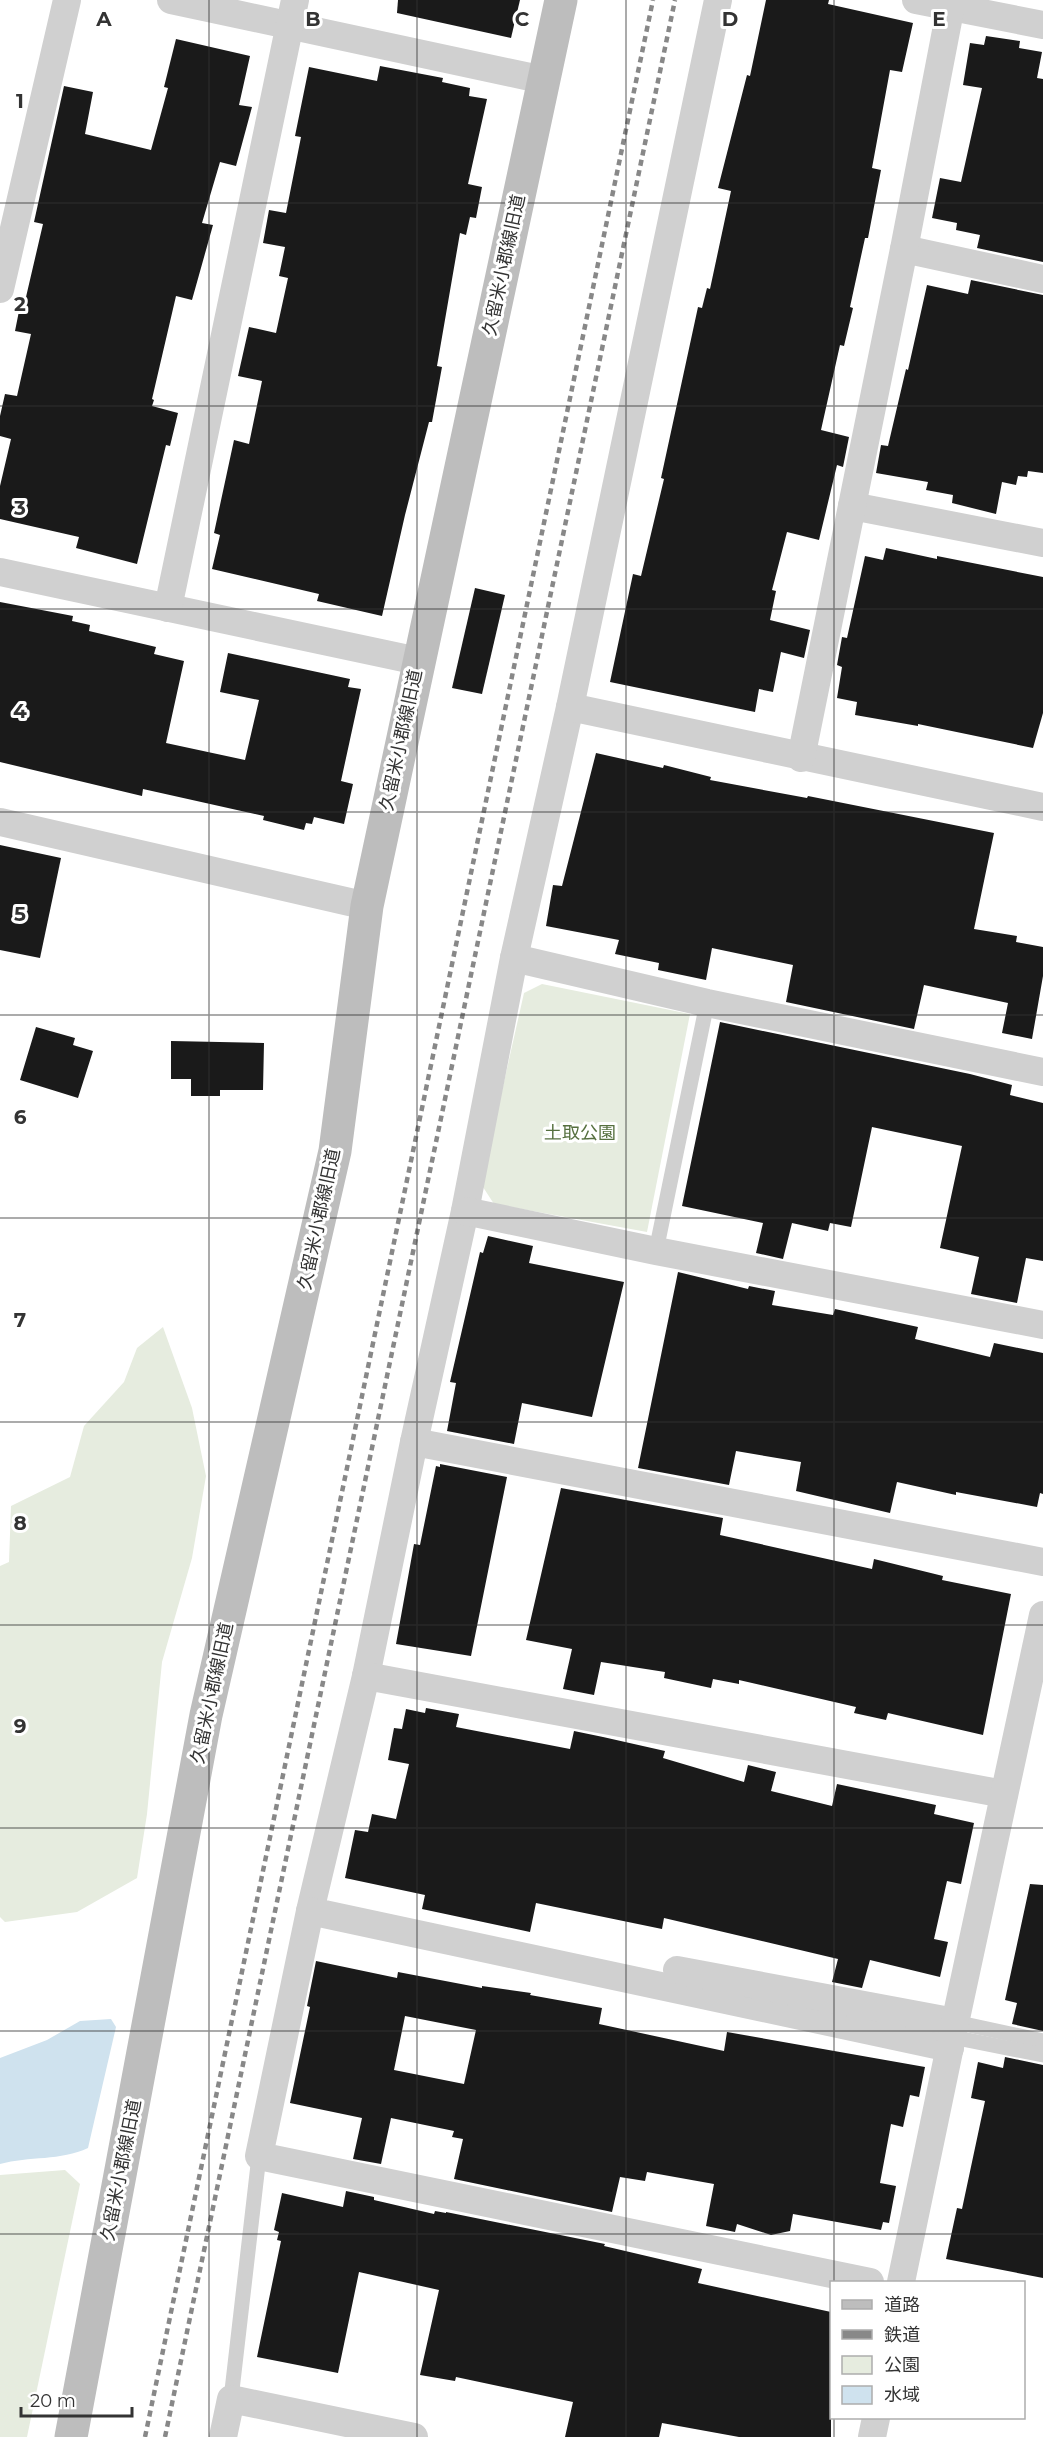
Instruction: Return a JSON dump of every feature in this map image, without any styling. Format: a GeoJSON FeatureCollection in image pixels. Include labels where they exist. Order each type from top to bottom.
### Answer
{"type":"FeatureCollection","features":[{"type":"Feature","properties":{"kind":"street"},"geometry":{"type":"LineString","coordinates":[[0,289],[67,0]]}},
{"type":"Feature","properties":{"kind":"street"},"geometry":{"type":"LineString","coordinates":[[171,0],[292,13],[544,80]]}},
{"type":"Feature","properties":{"kind":"street","name":"久留米小郡線旧道"},"geometry":{"type":"LineString","coordinates":[[70,2437],[206,1715],[335,1151],[367,906],[561,0]]}},
{"type":"Feature","properties":{"kind":"street"},"geometry":{"type":"LineString","coordinates":[[718,0],[570,707],[514,958],[465,1211],[366,1676],[311,1906],[259,2156],[860,2281]]}},
{"type":"Feature","properties":{"kind":"street"},"geometry":{"type":"LineString","coordinates":[[916,0],[951,4],[1043,26]]}},
{"type":"Feature","properties":{"kind":"street"},"geometry":{"type":"LineString","coordinates":[[801,758],[951,4]]}},
{"type":"Feature","properties":{"kind":"street"},"geometry":{"type":"LineString","coordinates":[[168,608],[292,13]]}},
{"type":"Feature","properties":{"kind":"street"},"geometry":{"type":"LineString","coordinates":[[904,249],[1043,279]]}},
{"type":"Feature","properties":{"kind":"street"},"geometry":{"type":"LineString","coordinates":[[852,506],[1043,543]]}},
{"type":"Feature","properties":{"kind":"street"},"geometry":{"type":"LineString","coordinates":[[0,572],[418,662]]}},
{"type":"Feature","properties":{"kind":"street"},"geometry":{"type":"LineString","coordinates":[[570,707],[801,758],[1043,807]]}},
{"type":"Feature","properties":{"kind":"street"},"geometry":{"type":"LineString","coordinates":[[0,822],[367,906]]}},
{"type":"Feature","properties":{"kind":"street"},"geometry":{"type":"LineString","coordinates":[[514,958],[707,1003],[1043,1072]]}},
{"type":"Feature","properties":{"kind":"street"},"geometry":{"type":"LineString","coordinates":[[465,1211],[656,1251],[1043,1325]]}},
{"type":"Feature","properties":{"kind":"street"},"geometry":{"type":"LineString","coordinates":[[414,1442],[1043,1562]]}},
{"type":"Feature","properties":{"kind":"street"},"geometry":{"type":"LineString","coordinates":[[901,2281],[1043,1615]]}},
{"type":"Feature","properties":{"kind":"street"},"geometry":{"type":"LineString","coordinates":[[366,1676],[1004,1794]]}},
{"type":"Feature","properties":{"kind":"street"},"geometry":{"type":"LineString","coordinates":[[311,1906],[952,2036]]}},
{"type":"Feature","properties":{"kind":"street"},"geometry":{"type":"LineString","coordinates":[[223,2437],[231,2399],[414,2437]]}},
{"type":"Feature","properties":{"kind":"street"},"geometry":{"type":"LineString","coordinates":[[872,2437],[876,2419]]}},
{"type":"Feature","properties":{"kind":"lane"},"geometry":{"type":"LineString","coordinates":[[656,1251],[707,1003]]}},
{"type":"Feature","properties":{"kind":"lane"},"geometry":{"type":"LineString","coordinates":[[952,2036],[1043,2040]]}},
{"type":"Feature","properties":{"kind":"lane"},"geometry":{"type":"LineString","coordinates":[[952,2036],[1043,2055]]}},
{"type":"Feature","properties":{"kind":"lane"},"geometry":{"type":"LineString","coordinates":[[231,2399],[259,2156]]}},
{"type":"Feature","properties":{"kind":"green space","name":"土取公園"},"geometry":{"type":"Polygon","coordinates":[[[542,984],[690,1014],[647,1232],[494,1204],[481,1184],[524,993],[542,984]]]}},
{"type":"Feature","properties":{"kind":"green space"},"geometry":{"type":"Polygon","coordinates":[[[163,1327],[192,1408],[206,1476],[192,1558],[162,1662],[147,1814],[137,1878],[77,1912],[5,1922],[0,1917],[0,1566],[9,1562],[11,1506],[70,1477],[84,1426],[124,1382],[137,1348],[163,1327]]]}},
{"type":"Feature","properties":{"kind":"green space"},"geometry":{"type":"Polygon","coordinates":[[[65,2170],[80,2184],[27,2437],[0,2437],[0,2175],[65,2170]]]}},
{"type":"Feature","properties":{"kind":"water"},"geometry":{"type":"Polygon","coordinates":[[[111,2019],[116,2027],[88,2148],[56,2157],[0,2164],[0,2058],[47,2040],[80,2021],[111,2019]]]}},
{"type":"Feature","properties":{"kind":"building"},"geometry":{"type":"Polygon","coordinates":[[[398,0],[520,0],[511,38],[397,13],[398,0]]]}},
{"type":"Feature","properties":{"kind":"building"},"geometry":{"type":"Polygon","coordinates":[[[766,0],[829,0],[828,4],[913,23],[902,72],[890,70],[872,168],[881,170],[868,238],[865,238],[850,307],[853,308],[844,346],[840,345],[821,430],[849,437],[843,467],[837,465],[819,540],[787,532],[772,590],[776,591],[770,620],[810,630],[804,658],[781,652],[773,692],[759,689],[755,712],[610,682],[633,574],[641,576],[664,479],[661,478],[698,307],[702,308],[707,288],[710,289],[731,191],[718,188],[747,75],[750,76],[766,0]]]}},
{"type":"Feature","properties":{"kind":"building"},"geometry":{"type":"Polygon","coordinates":[[[986,36],[1020,41],[1019,48],[1042,52],[1037,78],[1043,79],[1043,262],[977,248],[980,235],[956,230],[957,223],[932,218],[940,178],[961,182],[982,88],[963,85],[970,43],[984,45],[986,36]]]}},
{"type":"Feature","properties":{"kind":"building"},"geometry":{"type":"Polygon","coordinates":[[[176,39],[250,56],[239,105],[252,107],[236,166],[220,162],[202,223],[213,225],[192,300],[176,296],[152,406],[178,413],[170,446],[166,445],[137,564],[76,548],[79,537],[0,519],[0,486],[11,439],[0,436],[0,416],[5,394],[17,396],[31,334],[15,331],[22,296],[26,297],[43,224],[34,222],[64,86],[93,92],[85,134],[151,150],[168,88],[164,87],[176,39]]]}},
{"type":"Feature","properties":{"kind":"building"},"geometry":{"type":"Polygon","coordinates":[[[380,66],[443,78],[442,82],[470,88],[469,96],[487,99],[468,184],[482,187],[476,218],[470,217],[466,235],[460,233],[437,366],[442,367],[432,422],[429,422],[405,515],[382,616],[317,601],[319,594],[212,569],[220,535],[214,533],[234,440],[249,444],[262,381],[238,376],[249,327],[276,333],[288,278],[279,276],[285,247],[263,243],[269,210],[286,213],[301,137],[295,136],[309,67],[377,81],[380,66]]]}},
{"type":"Feature","properties":{"kind":"building"},"geometry":{"type":"Polygon","coordinates":[[[971,280],[1043,295],[1043,473],[1028,471],[1027,477],[1018,476],[1016,485],[1002,482],[996,514],[952,503],[953,495],[926,490],[928,482],[876,473],[881,445],[888,446],[927,285],[968,294],[971,280]]]}},
{"type":"Feature","properties":{"kind":"building"},"geometry":{"type":"Polygon","coordinates":[[[886,548],[1043,577],[1043,713],[1033,748],[918,724],[918,726],[855,715],[857,702],[837,698],[842,667],[837,665],[842,637],[847,638],[865,556],[883,560],[886,548]]]}},
{"type":"Feature","properties":{"kind":"building"},"geometry":{"type":"Polygon","coordinates":[[[475,588],[505,595],[482,694],[452,688],[475,588]]]}},
{"type":"Feature","properties":{"kind":"building"},"geometry":{"type":"Polygon","coordinates":[[[0,602],[73,616],[72,621],[90,625],[89,631],[156,647],[154,654],[184,661],[166,743],[245,760],[259,700],[220,692],[228,653],[350,679],[348,687],[361,689],[341,781],[353,784],[344,824],[314,817],[312,824],[306,823],[304,830],[263,820],[264,816],[143,789],[142,796],[0,762],[0,602]]]}},
{"type":"Feature","properties":{"kind":"building"},"geometry":{"type":"Polygon","coordinates":[[[596,753],[663,768],[664,765],[711,777],[710,780],[807,798],[808,796],[994,833],[974,929],[1017,936],[1016,942],[1043,947],[1043,976],[1032,1039],[1002,1033],[1008,1003],[924,985],[914,1029],[786,1002],[793,965],[712,948],[706,980],[658,970],[659,963],[615,954],[619,940],[546,926],[553,885],[562,886],[596,753]]]}},
{"type":"Feature","properties":{"kind":"building"},"geometry":{"type":"Polygon","coordinates":[[[0,845],[61,858],[40,958],[0,950],[0,845]]]}},
{"type":"Feature","properties":{"kind":"building"},"geometry":{"type":"Polygon","coordinates":[[[720,1022],[970,1074],[1012,1085],[1010,1095],[1043,1103],[1043,1261],[1026,1258],[1017,1303],[971,1294],[979,1257],[940,1248],[962,1146],[872,1127],[851,1227],[830,1223],[828,1231],[792,1223],[783,1259],[756,1253],[763,1223],[682,1206],[720,1022]]]}},
{"type":"Feature","properties":{"kind":"building"},"geometry":{"type":"Polygon","coordinates":[[[36,1027],[75,1038],[73,1045],[93,1051],[78,1098],[20,1080],[36,1027]]]}},
{"type":"Feature","properties":{"kind":"building"},"geometry":{"type":"Polygon","coordinates":[[[171,1041],[264,1043],[263,1090],[220,1090],[220,1096],[191,1096],[191,1079],[171,1079],[171,1041]]]}},
{"type":"Feature","properties":{"kind":"building"},"geometry":{"type":"Polygon","coordinates":[[[488,1236],[533,1246],[529,1263],[624,1282],[592,1417],[522,1403],[514,1444],[447,1431],[456,1383],[450,1382],[480,1252],[483,1253],[488,1236]]]}},
{"type":"Feature","properties":{"kind":"building"},"geometry":{"type":"Polygon","coordinates":[[[678,1272],[748,1289],[749,1286],[775,1291],[772,1305],[833,1315],[835,1309],[918,1327],[915,1339],[990,1357],[994,1343],[1043,1353],[1043,1494],[1040,1493],[1037,1507],[956,1492],[956,1495],[897,1482],[890,1513],[796,1491],[801,1462],[736,1451],[729,1485],[638,1468],[678,1272]]]}},
{"type":"Feature","properties":{"kind":"building"},"geometry":{"type":"Polygon","coordinates":[[[440,1464],[507,1477],[471,1656],[396,1644],[414,1544],[420,1545],[436,1466],[440,1467],[440,1464]]]}},
{"type":"Feature","properties":{"kind":"building"},"geometry":{"type":"Polygon","coordinates":[[[561,1488],[723,1518],[720,1535],[872,1569],[874,1559],[943,1576],[942,1580],[1011,1594],[983,1735],[888,1713],[886,1720],[854,1713],[856,1707],[739,1680],[739,1684],[713,1679],[711,1688],[664,1678],[665,1672],[601,1662],[594,1695],[563,1689],[572,1649],[526,1640],[561,1488]]]}},
{"type":"Feature","properties":{"kind":"building"},"geometry":{"type":"Polygon","coordinates":[[[426,1708],[459,1714],[456,1727],[570,1749],[574,1731],[665,1751],[663,1758],[744,1782],[748,1765],[776,1772],[771,1791],[832,1806],[837,1784],[936,1805],[934,1814],[974,1823],[961,1884],[947,1881],[934,1939],[948,1942],[940,1977],[870,1960],[862,1988],[832,1982],[838,1959],[664,1918],[662,1929],[536,1903],[530,1932],[422,1909],[425,1895],[345,1878],[355,1830],[368,1832],[372,1814],[396,1819],[409,1764],[388,1760],[394,1728],[402,1729],[406,1709],[425,1713],[426,1708]]]}},
{"type":"Feature","properties":{"kind":"building"},"geometry":{"type":"Polygon","coordinates":[[[1030,1884],[1043,1885],[1043,2031],[1012,2024],[1017,2003],[1005,2000],[1030,1884]]]}},
{"type":"Feature","properties":{"kind":"building"},"geometry":{"type":"Polygon","coordinates":[[[316,1961],[397,1978],[398,1972],[482,1988],[482,1986],[531,1993],[530,1995],[602,2008],[599,2024],[724,2051],[727,2032],[925,2067],[919,2097],[910,2095],[903,2127],[891,2124],[880,2183],[896,2186],[889,2223],[883,2222],[881,2230],[793,2214],[790,2231],[771,2235],[737,2224],[735,2232],[706,2226],[714,2184],[647,2172],[645,2181],[620,2177],[612,2212],[454,2179],[463,2139],[452,2137],[454,2131],[391,2118],[381,2164],[353,2159],[362,2118],[290,2103],[310,2007],[307,2006],[316,1961]],[[405,2016],[394,2070],[464,2084],[476,2030],[405,2016]]]}},
{"type":"Feature","properties":{"kind":"building"},"geometry":{"type":"Polygon","coordinates":[[[1005,2057],[1043,2065],[1043,2278],[946,2259],[957,2208],[962,2209],[985,2101],[971,2098],[978,2062],[1003,2068],[1005,2057]]]}},
{"type":"Feature","properties":{"kind":"building"},"geometry":{"type":"Polygon","coordinates":[[[346,2191],[434,2214],[435,2211],[446,2212],[605,2244],[604,2246],[702,2269],[698,2283],[830,2312],[831,2437],[739,2437],[662,2423],[659,2437],[565,2437],[573,2402],[456,2377],[455,2381],[420,2375],[439,2290],[359,2272],[338,2373],[257,2357],[281,2241],[277,2240],[279,2232],[274,2230],[282,2193],[343,2207],[346,2191]]]}},
{"type":"Feature","properties":{"kind":"railway"},"geometry":{"type":"LineString","coordinates":[[145,2437],[653,0]]}},
{"type":"Feature","properties":{"kind":"railway"},"geometry":{"type":"LineString","coordinates":[[165,2437],[675,0]]}}]}
